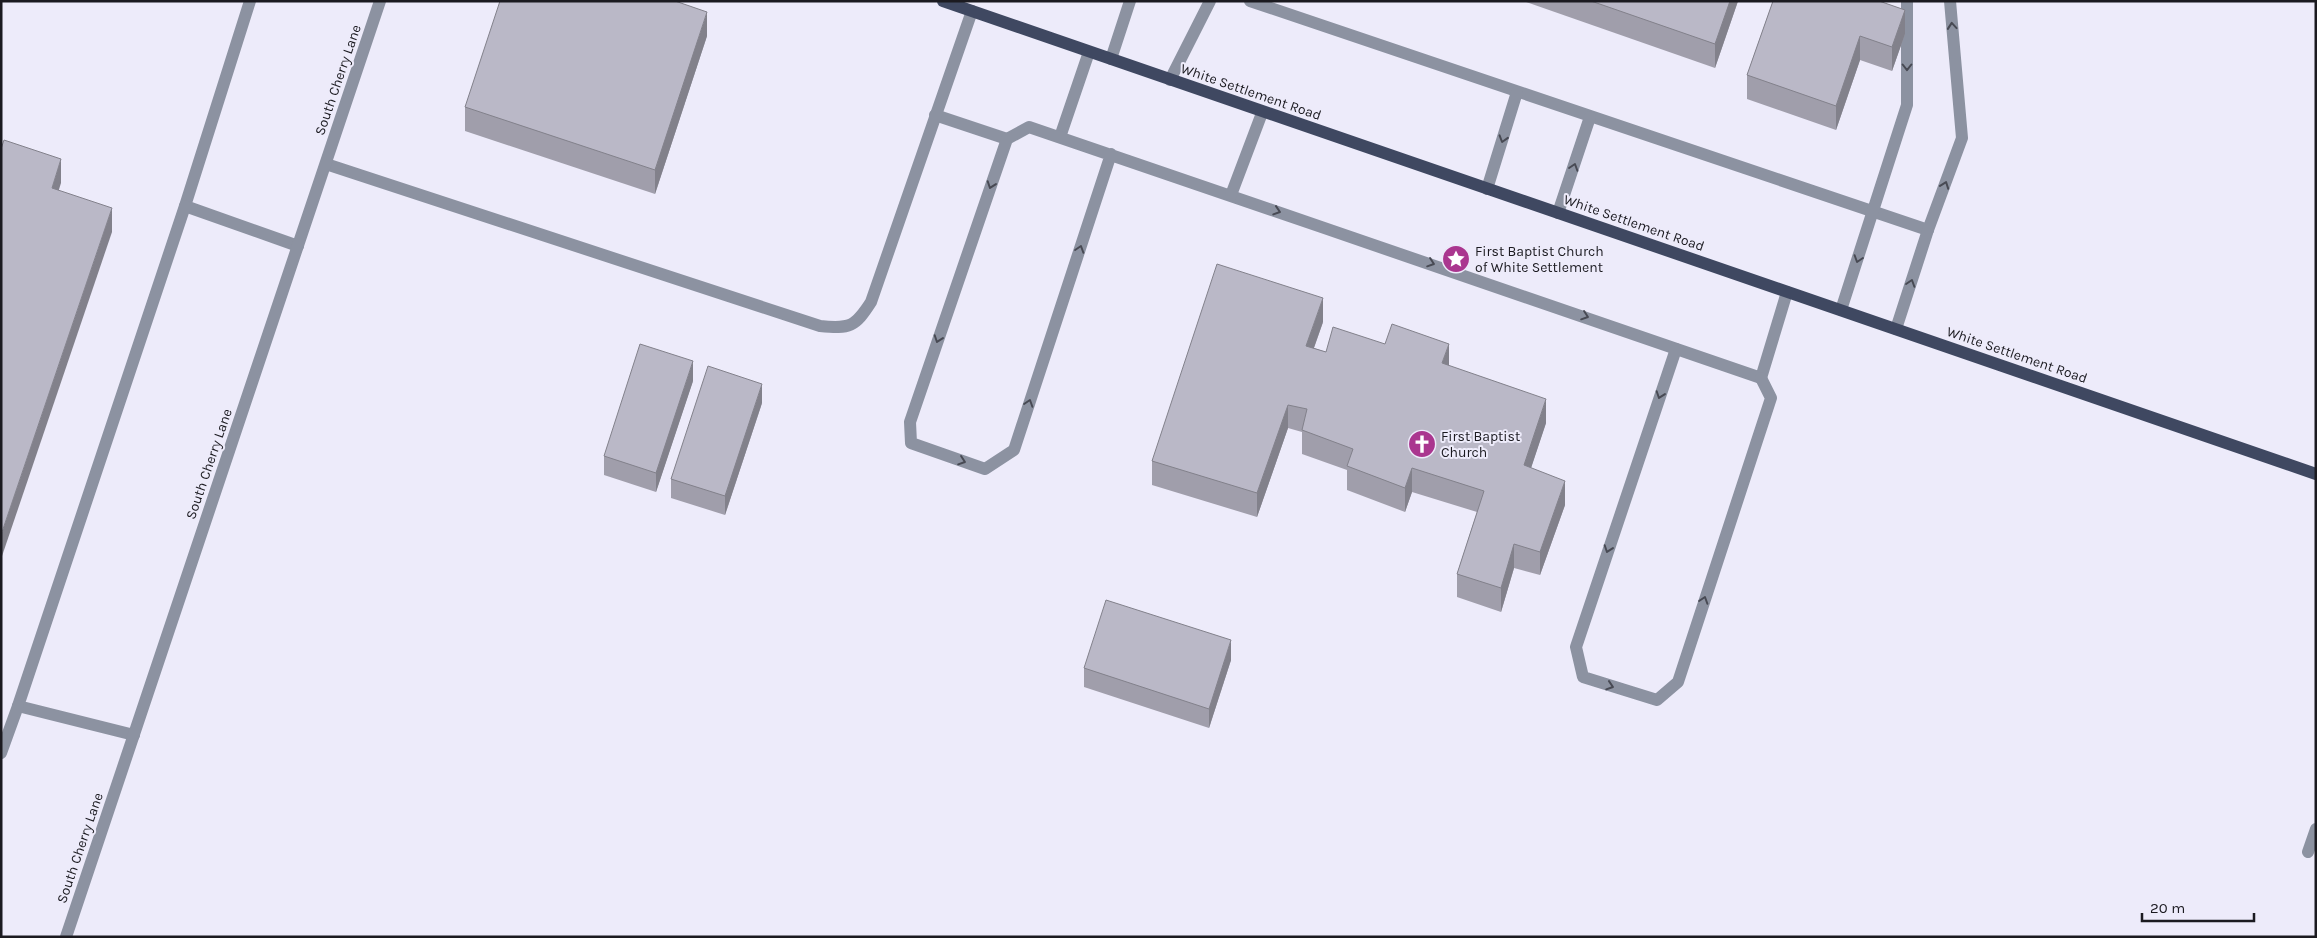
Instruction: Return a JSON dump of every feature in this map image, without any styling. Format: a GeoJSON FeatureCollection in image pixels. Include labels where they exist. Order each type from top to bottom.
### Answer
{"type":"FeatureCollection","features":[{"type":"Feature","properties":{"kind":"main road","name":"White Settlement Road"},"geometry":{"type":"LineString","coordinates":[[943,1],[1262,113],[2316,474]]}},
{"type":"Feature","properties":{"kind":"street"},"geometry":{"type":"LineString","coordinates":[[1,752],[185,206],[250,1]]}},
{"type":"Feature","properties":{"kind":"street","name":"South Cherry Lane"},"geometry":{"type":"LineString","coordinates":[[66,937],[380,1]]}},
{"type":"Feature","properties":{"kind":"street"},"geometry":{"type":"LineString","coordinates":[[1111,59],[1130,1]]}},
{"type":"Feature","properties":{"kind":"street"},"geometry":{"type":"LineString","coordinates":[[1170,80],[1210,1]]}},
{"type":"Feature","properties":{"kind":"street"},"geometry":{"type":"LineString","coordinates":[[1250,1],[1928,230]]}},
{"type":"Feature","properties":{"kind":"street"},"geometry":{"type":"LineString","coordinates":[[1841,310],[1907,105],[1907,1]]}},
{"type":"Feature","properties":{"kind":"street"},"geometry":{"type":"LineString","coordinates":[[1896,329],[1928,230],[1962,138],[1950,1]]}},
{"type":"Feature","properties":{"kind":"street"},"geometry":{"type":"LineString","coordinates":[[326,164],[820,326],[842,328],[858,322],[871,302],[972,11]]}},
{"type":"Feature","properties":{"kind":"street"},"geometry":{"type":"LineString","coordinates":[[1060,137],[1089,52]]}},
{"type":"Feature","properties":{"kind":"street"},"geometry":{"type":"LineString","coordinates":[[1487,189],[1517,92]]}},
{"type":"Feature","properties":{"kind":"street"},"geometry":{"type":"LineString","coordinates":[[1231,196],[1262,113]]}},
{"type":"Feature","properties":{"kind":"street"},"geometry":{"type":"LineString","coordinates":[[935,115],[1007,139]]}},
{"type":"Feature","properties":{"kind":"street"},"geometry":{"type":"LineString","coordinates":[[1558,213],[1590,116]]}},
{"type":"Feature","properties":{"kind":"street"},"geometry":{"type":"LineString","coordinates":[[1111,154],[1014,450],[985,469],[911,443],[910,422],[1007,139],[1029,127],[1111,154],[1761,378]]}},
{"type":"Feature","properties":{"kind":"street"},"geometry":{"type":"LineString","coordinates":[[185,206],[298,246]]}},
{"type":"Feature","properties":{"kind":"street"},"geometry":{"type":"LineString","coordinates":[[1676,348],[1576,647],[1583,677],[1656,700],[1678,682],[1771,398],[1761,378],[1786,292]]}},
{"type":"Feature","properties":{"kind":"street"},"geometry":{"type":"LineString","coordinates":[[18,706],[134,736]]}},
{"type":"Feature","properties":{"kind":"street"},"geometry":{"type":"LineString","coordinates":[[2308,852],[2316,829]]}},
{"type":"Feature","properties":{"kind":"building"},"geometry":{"type":"Polygon","coordinates":[[[500,1],[675,1],[707,12],[655,170],[465,107],[500,1]]]}},
{"type":"Feature","properties":{"kind":"building"},"geometry":{"type":"Polygon","coordinates":[[[1591,1],[1730,1],[1715,44],[1591,1]]]}},
{"type":"Feature","properties":{"kind":"building"},"geometry":{"type":"Polygon","coordinates":[[[1773,1],[1879,1],[1905,10],[1892,47],[1860,36],[1836,106],[1747,75],[1773,1]]]}},
{"type":"Feature","properties":{"kind":"building"},"geometry":{"type":"Polygon","coordinates":[[[4,140],[61,159],[52,188],[112,208],[1,535],[1,149],[4,140]]]}},
{"type":"Feature","properties":{"kind":"building","name":"First Baptist Church"},"geometry":{"type":"Polygon","coordinates":[[[1217,264],[1323,298],[1306,346],[1326,352],[1333,327],[1385,344],[1392,324],[1449,344],[1442,363],[1546,399],[1524,465],[1565,481],[1540,552],[1514,544],[1501,588],[1457,574],[1484,491],[1412,468],[1405,488],[1347,466],[1353,449],[1302,430],[1307,409],[1288,405],[1257,493],[1152,461],[1217,264]]]}},
{"type":"Feature","properties":{"kind":"building"},"geometry":{"type":"Polygon","coordinates":[[[640,344],[693,361],[656,473],[604,456],[640,344]]]}},
{"type":"Feature","properties":{"kind":"building"},"geometry":{"type":"Polygon","coordinates":[[[708,366],[762,384],[725,496],[671,479],[708,366]]]}},
{"type":"Feature","properties":{"kind":"building"},"geometry":{"type":"Polygon","coordinates":[[[1106,600],[1231,640],[1209,709],[1084,668],[1106,600]]]}},
{"type":"Feature","properties":{"kind":"place","name":"First Baptist Church of White Settlement"},"geometry":{"type":"Point","coordinates":[1456,259]}},
{"type":"Feature","properties":{"kind":"place","name":"First Baptist Church"},"geometry":{"type":"Point","coordinates":[1422,444]}}]}
